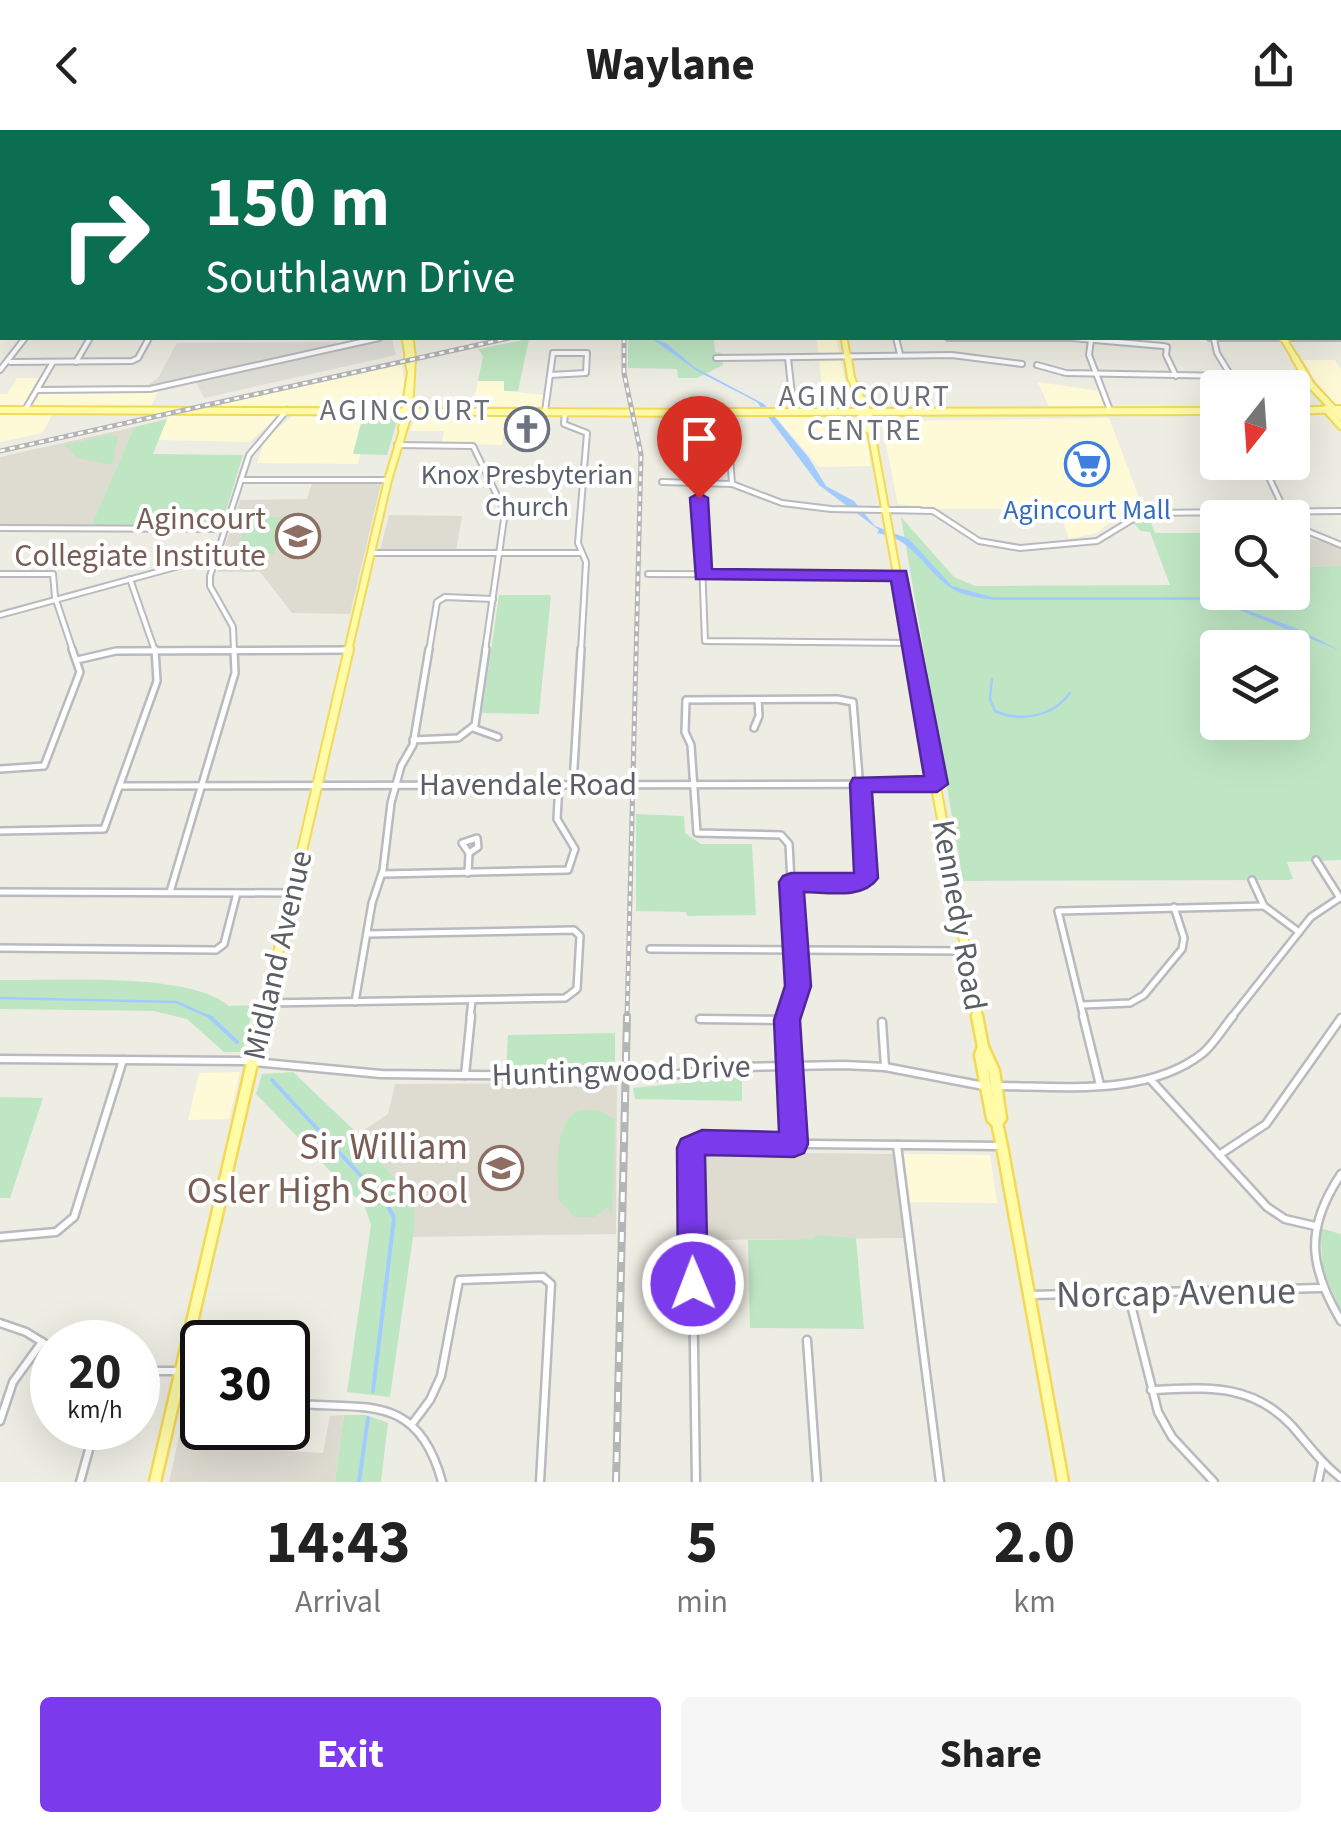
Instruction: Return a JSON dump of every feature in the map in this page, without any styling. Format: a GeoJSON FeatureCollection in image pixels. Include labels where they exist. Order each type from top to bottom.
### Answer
{"type":"FeatureCollection","features":[{"type":"Feature","properties":{"kind":"main road","name":"Midland Avenue"},"geometry":{"type":"LineString","coordinates":[[192,1320],[406,410],[411,373],[408,340]]}},
{"type":"Feature","properties":{"kind":"main road","name":"Kennedy Road"},"geometry":{"type":"LineString","coordinates":[[844,340],[871,430],[892,528],[983,1047],[980,1055],[991,1086],[992,1118],[998,1123],[1063,1482]]}},
{"type":"Feature","properties":{"kind":"main road"},"geometry":{"type":"LineString","coordinates":[[1284,340],[1320,397],[1336,412],[1341,426]]}},
{"type":"Feature","properties":{"kind":"main road"},"geometry":{"type":"LineString","coordinates":[[0,410],[1200,412]]}},
{"type":"Feature","properties":{"kind":"main road"},"geometry":{"type":"LineString","coordinates":[[1310,411],[1336,412]]}},
{"type":"Feature","properties":{"kind":"main road","name":"Midland Avenue"},"geometry":{"type":"LineString","coordinates":[[154,1482],[180,1370]]}},
{"type":"Feature","properties":{"kind":"street"},"geometry":{"type":"LineString","coordinates":[[0,370],[24,340]]}},
{"type":"Feature","properties":{"kind":"street"},"geometry":{"type":"LineString","coordinates":[[76,362],[89,340]]}},
{"type":"Feature","properties":{"kind":"street"},"geometry":{"type":"LineString","coordinates":[[10,362],[135,360],[148,340]]}},
{"type":"Feature","properties":{"kind":"street"},"geometry":{"type":"LineString","coordinates":[[37,390],[148,389],[370,340]]}},
{"type":"Feature","properties":{"kind":"street"},"geometry":{"type":"LineString","coordinates":[[896,340],[900,355]]}},
{"type":"Feature","properties":{"kind":"street"},"geometry":{"type":"LineString","coordinates":[[1091,340],[1089,353],[1111,412]]}},
{"type":"Feature","properties":{"kind":"street"},"geometry":{"type":"LineString","coordinates":[[1102,340],[1166,346],[1176,376]]}},
{"type":"Feature","properties":{"kind":"street"},"geometry":{"type":"LineString","coordinates":[[1036,366],[1066,373],[1231,376],[1213,340]]}},
{"type":"Feature","properties":{"kind":"street"},"geometry":{"type":"LineString","coordinates":[[545,412],[550,375],[554,352],[588,353],[586,374],[550,375]]}},
{"type":"Feature","properties":{"kind":"street"},"geometry":{"type":"LineString","coordinates":[[716,358],[956,356],[1022,364]]}},
{"type":"Feature","properties":{"kind":"street"},"geometry":{"type":"LineString","coordinates":[[788,358],[794,413]]}},
{"type":"Feature","properties":{"kind":"street"},"geometry":{"type":"LineString","coordinates":[[25,410],[53,362]]}},
{"type":"Feature","properties":{"kind":"street"},"geometry":{"type":"LineString","coordinates":[[170,892],[235,673],[233,627],[210,586],[216,556],[256,439],[280,422],[287,410]]}},
{"type":"Feature","properties":{"kind":"street"},"geometry":{"type":"LineString","coordinates":[[565,412],[564,424],[587,434],[578,543],[586,562],[573,784]]}},
{"type":"Feature","properties":{"kind":"street"},"geometry":{"type":"LineString","coordinates":[[727,412],[732,484]]}},
{"type":"Feature","properties":{"kind":"street"},"geometry":{"type":"LineString","coordinates":[[397,445],[472,446],[505,512],[474,728],[458,738],[414,740]]}},
{"type":"Feature","properties":{"kind":"street"},"geometry":{"type":"LineString","coordinates":[[486,472],[584,472]]}},
{"type":"Feature","properties":{"kind":"street"},"geometry":{"type":"LineString","coordinates":[[241,480],[388,480]]}},
{"type":"Feature","properties":{"kind":"street"},"geometry":{"type":"LineString","coordinates":[[662,482],[732,484],[782,503],[844,510],[922,510],[943,514],[983,542],[1020,546],[1094,542],[1129,517],[1143,513],[1200,514]]}},
{"type":"Feature","properties":{"kind":"street"},"geometry":{"type":"LineString","coordinates":[[699,484],[705,642],[912,643]]}},
{"type":"Feature","properties":{"kind":"street"},"geometry":{"type":"LineString","coordinates":[[1310,513],[1341,511]]}},
{"type":"Feature","properties":{"kind":"street"},"geometry":{"type":"LineString","coordinates":[[0,528],[226,529]]}},
{"type":"Feature","properties":{"kind":"street"},"geometry":{"type":"LineString","coordinates":[[1310,532],[1341,545]]}},
{"type":"Feature","properties":{"kind":"street"},"geometry":{"type":"LineString","coordinates":[[371,553],[582,553]]}},
{"type":"Feature","properties":{"kind":"street"},"geometry":{"type":"LineString","coordinates":[[0,616],[216,556]]}},
{"type":"Feature","properties":{"kind":"street"},"geometry":{"type":"LineString","coordinates":[[0,574],[53,574],[56,600],[77,660],[78,683],[44,766],[0,769]]}},
{"type":"Feature","properties":{"kind":"street"},"geometry":{"type":"LineString","coordinates":[[648,574],[900,576]]}},
{"type":"Feature","properties":{"kind":"street"},"geometry":{"type":"LineString","coordinates":[[0,831],[104,829],[157,681],[156,650],[130,580]]}},
{"type":"Feature","properties":{"kind":"street"},"geometry":{"type":"LineString","coordinates":[[355,1002],[396,785],[414,740],[437,602],[445,598],[493,599]]}},
{"type":"Feature","properties":{"kind":"street"},"geometry":{"type":"LineString","coordinates":[[77,660],[116,651],[348,650]]}},
{"type":"Feature","properties":{"kind":"street"},"geometry":{"type":"LineString","coordinates":[[791,882],[854,883],[866,878],[852,701],[686,700],[697,833],[784,836],[788,844],[798,992],[787,1020],[794,1144]]}},
{"type":"Feature","properties":{"kind":"street"},"geometry":{"type":"LineString","coordinates":[[754,728],[759,716],[758,700]]}},
{"type":"Feature","properties":{"kind":"street"},"geometry":{"type":"LineString","coordinates":[[474,728],[498,738]]}},
{"type":"Feature","properties":{"kind":"street"},"geometry":{"type":"LineString","coordinates":[[382,874],[561,872],[570,868],[575,843],[557,819],[559,784]]}},
{"type":"Feature","properties":{"kind":"street","name":"Havendale Road"},"geometry":{"type":"LineString","coordinates":[[120,786],[937,784]]}},
{"type":"Feature","properties":{"kind":"street"},"geometry":{"type":"LineString","coordinates":[[468,874],[469,854]]}},
{"type":"Feature","properties":{"kind":"street"},"geometry":{"type":"LineString","coordinates":[[1316,860],[1341,898]]}},
{"type":"Feature","properties":{"kind":"street"},"geometry":{"type":"LineString","coordinates":[[1252,880],[1264,906],[1299,932]]}},
{"type":"Feature","properties":{"kind":"street"},"geometry":{"type":"LineString","coordinates":[[0,892],[291,894]]}},
{"type":"Feature","properties":{"kind":"street"},"geometry":{"type":"LineString","coordinates":[[0,948],[216,950],[224,944],[237,893]]}},
{"type":"Feature","properties":{"kind":"street","name":"Huntingwood Drive"},"geometry":{"type":"LineString","coordinates":[[0,1059],[252,1062],[380,1074],[464,1075],[662,1076],[789,1065],[885,1066],[991,1086],[1100,1085],[1150,1079],[1183,1067],[1204,1052],[1310,917],[1341,898]]}},
{"type":"Feature","properties":{"kind":"street"},"geometry":{"type":"LineString","coordinates":[[1100,1085],[1058,911],[1264,906]]}},
{"type":"Feature","properties":{"kind":"street"},"geometry":{"type":"LineString","coordinates":[[1082,1004],[1130,1003],[1144,995],[1182,949],[1184,938],[1174,907]]}},
{"type":"Feature","properties":{"kind":"street"},"geometry":{"type":"LineString","coordinates":[[266,1003],[572,996],[576,989],[580,936],[574,930],[367,934]]}},
{"type":"Feature","properties":{"kind":"street"},"geometry":{"type":"LineString","coordinates":[[650,949],[965,951]]}},
{"type":"Feature","properties":{"kind":"street"},"geometry":{"type":"LineString","coordinates":[[464,1075],[472,1000]]}},
{"type":"Feature","properties":{"kind":"street"},"geometry":{"type":"LineString","coordinates":[[1219,1155],[1266,1124],[1341,1018]]}},
{"type":"Feature","properties":{"kind":"street"},"geometry":{"type":"LineString","coordinates":[[700,1019],[787,1020]]}},
{"type":"Feature","properties":{"kind":"street"},"geometry":{"type":"LineString","coordinates":[[882,1022],[885,1066]]}},
{"type":"Feature","properties":{"kind":"street"},"geometry":{"type":"LineString","coordinates":[[0,1237],[56,1232],[74,1217],[123,1060]]}},
{"type":"Feature","properties":{"kind":"street"},"geometry":{"type":"LineString","coordinates":[[1150,1079],[1267,1208],[1314,1226]]}},
{"type":"Feature","properties":{"kind":"street"},"geometry":{"type":"LineString","coordinates":[[696,1482],[691,1152],[694,1145],[1002,1146]]}},
{"type":"Feature","properties":{"kind":"street"},"geometry":{"type":"LineString","coordinates":[[897,1145],[940,1482]]}},
{"type":"Feature","properties":{"kind":"street"},"geometry":{"type":"LineString","coordinates":[[1341,1174],[1319,1209],[1314,1226],[1321,1288],[1341,1321]]}},
{"type":"Feature","properties":{"kind":"street"},"geometry":{"type":"LineString","coordinates":[[412,1424],[442,1380],[453,1296],[459,1280],[543,1277],[551,1284],[540,1482]]}},
{"type":"Feature","properties":{"kind":"street","name":"Norcap Avenue"},"geometry":{"type":"LineString","coordinates":[[1030,1295],[1321,1288]]}},
{"type":"Feature","properties":{"kind":"street"},"geometry":{"type":"LineString","coordinates":[[1128,1293],[1151,1390],[1168,1431],[1214,1482]]}},
{"type":"Feature","properties":{"kind":"street"},"geometry":{"type":"LineString","coordinates":[[0,1323],[30,1337]]}},
{"type":"Feature","properties":{"kind":"street"},"geometry":{"type":"LineString","coordinates":[[807,1340],[817,1482]]}},
{"type":"Feature","properties":{"kind":"street"},"geometry":{"type":"LineString","coordinates":[[0,1421],[13,1382],[30,1359]]}},
{"type":"Feature","properties":{"kind":"street"},"geometry":{"type":"LineString","coordinates":[[160,1370],[180,1370]]}},
{"type":"Feature","properties":{"kind":"street"},"geometry":{"type":"LineString","coordinates":[[1151,1390],[1248,1390],[1275,1407],[1322,1463],[1341,1478]]}},
{"type":"Feature","properties":{"kind":"street"},"geometry":{"type":"LineString","coordinates":[[310,1404],[368,1405],[412,1424],[438,1462],[442,1482]]}},
{"type":"Feature","properties":{"kind":"street"},"geometry":{"type":"LineString","coordinates":[[80,1482],[89,1450]]}},
{"type":"Feature","properties":{"kind":"street"},"geometry":{"type":"LineString","coordinates":[[1318,1482],[1322,1463]]}},
{"type":"Feature","properties":{"kind":"shaded area"},"geometry":{"type":"Polygon","coordinates":[[[392,340],[396,355],[204,398],[193,376],[147,386],[158,378],[177,343],[337,342],[338,350],[392,340]]]}},
{"type":"Feature","properties":{"kind":"shaded area"},"geometry":{"type":"Polygon","coordinates":[[[817,340],[836,340],[851,407],[797,409],[795,397],[823,396],[817,340]]]}},
{"type":"Feature","properties":{"kind":"shaded area"},"geometry":{"type":"Polygon","coordinates":[[[1303,360],[1335,360],[1341,370],[1341,406],[1336,406],[1303,360]]]}},
{"type":"Feature","properties":{"kind":"shaded area"},"geometry":{"type":"Polygon","coordinates":[[[402,364],[405,389],[399,405],[220,403],[402,364]]]}},
{"type":"Feature","properties":{"kind":"shaded area"},"geometry":{"type":"Polygon","coordinates":[[[17,378],[39,378],[31,393],[158,392],[151,406],[0,406],[0,394],[7,394],[17,378]]]}},
{"type":"Feature","properties":{"kind":"shaded area"},"geometry":{"type":"Polygon","coordinates":[[[478,381],[505,381],[505,391],[545,395],[544,407],[473,406],[478,381]]]}},
{"type":"Feature","properties":{"kind":"shaded area"},"geometry":{"type":"Polygon","coordinates":[[[1038,382],[1099,391],[1105,407],[1049,407],[1038,382]]]}},
{"type":"Feature","properties":{"kind":"shaded area"},"geometry":{"type":"Polygon","coordinates":[[[0,414],[52,415],[42,433],[0,442],[0,414]]]}},
{"type":"Feature","properties":{"kind":"shaded area"},"geometry":{"type":"Polygon","coordinates":[[[294,415],[363,415],[353,453],[360,454],[358,464],[257,463],[265,439],[294,415]]]}},
{"type":"Feature","properties":{"kind":"shaded area"},"geometry":{"type":"Polygon","coordinates":[[[168,416],[278,416],[249,442],[158,440],[168,416]]]}},
{"type":"Feature","properties":{"kind":"shaded area"},"geometry":{"type":"Polygon","coordinates":[[[416,416],[506,417],[502,445],[442,443],[444,431],[410,431],[416,416]]]}},
{"type":"Feature","properties":{"kind":"shaded area"},"geometry":{"type":"Polygon","coordinates":[[[776,417],[858,418],[866,434],[871,466],[819,467],[776,417]]]}},
{"type":"Feature","properties":{"kind":"shaded area"},"geometry":{"type":"Polygon","coordinates":[[[1109,418],[1143,508],[1127,508],[1097,533],[1069,539],[1059,509],[941,509],[898,504],[881,421],[1109,418]]]}},
{"type":"Feature","properties":{"kind":"shaded area"},"geometry":{"type":"Polygon","coordinates":[[[134,427],[91,526],[0,525],[0,457],[134,427]]]}},
{"type":"Feature","properties":{"kind":"shaded area","name":"Agincourt Collegiate Institute"},"geometry":{"type":"Polygon","coordinates":[[[312,483],[381,484],[350,614],[292,613],[260,572],[217,572],[240,500],[307,499],[312,483]]]}},
{"type":"Feature","properties":{"kind":"shaded area"},"geometry":{"type":"Polygon","coordinates":[[[389,515],[462,516],[456,550],[380,550],[389,515]]]}},
{"type":"Feature","properties":{"kind":"shaded area"},"geometry":{"type":"Polygon","coordinates":[[[1310,538],[1341,548],[1341,566],[1310,567],[1310,538]]]}},
{"type":"Feature","properties":{"kind":"shaded area"},"geometry":{"type":"Polygon","coordinates":[[[240,1072],[229,1119],[188,1120],[199,1073],[240,1072]]]}},
{"type":"Feature","properties":{"kind":"shaded area","name":"Sir William Osler High School"},"geometry":{"type":"Polygon","coordinates":[[[617,1083],[616,1234],[413,1237],[414,1202],[358,1134],[388,1114],[395,1084],[617,1083]]]}},
{"type":"Feature","properties":{"kind":"shaded area"},"geometry":{"type":"Polygon","coordinates":[[[705,1152],[893,1154],[904,1238],[702,1240],[700,1158],[705,1152]]]}},
{"type":"Feature","properties":{"kind":"shaded area"},"geometry":{"type":"Polygon","coordinates":[[[904,1154],[990,1155],[997,1203],[910,1202],[904,1154]]]}},
{"type":"Feature","properties":{"kind":"shaded area"},"geometry":{"type":"Polygon","coordinates":[[[344,1415],[335,1482],[169,1482],[180,1432],[180,1450],[323,1453],[330,1416],[344,1415]]]}},
{"type":"Feature","properties":{"kind":"green space"},"geometry":{"type":"Polygon","coordinates":[[[529,340],[518,391],[504,391],[504,381],[478,381],[483,356],[478,349],[529,340]]]}},
{"type":"Feature","properties":{"kind":"green space"},"geometry":{"type":"Polygon","coordinates":[[[628,340],[714,340],[715,352],[722,353],[723,365],[697,378],[678,378],[677,369],[628,368],[628,340]]]}},
{"type":"Feature","properties":{"kind":"green space"},"geometry":{"type":"Polygon","coordinates":[[[363,415],[399,415],[387,455],[353,454],[363,415]]]}},
{"type":"Feature","properties":{"kind":"green space"},"geometry":{"type":"Polygon","coordinates":[[[167,419],[153,454],[243,455],[222,524],[91,526],[134,427],[167,419]]]}},
{"type":"Feature","properties":{"kind":"green space"},"geometry":{"type":"Polygon","coordinates":[[[111,434],[118,437],[112,465],[77,458],[65,445],[111,434]]]}},
{"type":"Feature","properties":{"kind":"green space"},"geometry":{"type":"Polygon","coordinates":[[[248,517],[286,517],[274,554],[236,554],[248,517]]]}},
{"type":"Feature","properties":{"kind":"green space"},"geometry":{"type":"Polygon","coordinates":[[[901,517],[954,577],[975,586],[1170,585],[1150,532],[1141,531],[1132,522],[1149,518],[1155,533],[1200,533],[1200,610],[1310,610],[1310,567],[1341,566],[1341,860],[1287,862],[1293,879],[963,881],[901,517]]]}},
{"type":"Feature","properties":{"kind":"green space"},"geometry":{"type":"Polygon","coordinates":[[[499,595],[551,595],[539,714],[482,713],[499,595]]]}},
{"type":"Feature","properties":{"kind":"green space"},"geometry":{"type":"Polygon","coordinates":[[[636,814],[684,816],[685,833],[701,844],[752,844],[756,915],[687,916],[686,912],[636,911],[636,814]]]}},
{"type":"Feature","properties":{"kind":"green space"},"geometry":{"type":"Polygon","coordinates":[[[0,980],[154,983],[184,987],[229,1006],[254,1005],[242,1052],[224,1052],[187,1019],[154,1011],[0,1009],[0,980]]]}},
{"type":"Feature","properties":{"kind":"green space"},"geometry":{"type":"Polygon","coordinates":[[[615,1033],[615,1066],[506,1068],[508,1035],[615,1033]]]}},
{"type":"Feature","properties":{"kind":"green space"},"geometry":{"type":"Polygon","coordinates":[[[293,1072],[358,1134],[414,1202],[415,1223],[390,1397],[347,1392],[371,1225],[365,1207],[256,1094],[262,1074],[293,1072]]]}},
{"type":"Feature","properties":{"kind":"green space"},"geometry":{"type":"Polygon","coordinates":[[[742,1077],[742,1101],[635,1099],[633,1088],[742,1077]]]}},
{"type":"Feature","properties":{"kind":"green space"},"geometry":{"type":"Polygon","coordinates":[[[0,1097],[43,1098],[10,1198],[0,1198],[0,1097]]]}},
{"type":"Feature","properties":{"kind":"green space"},"geometry":{"type":"Polygon","coordinates":[[[579,1110],[598,1110],[615,1119],[612,1216],[608,1207],[595,1217],[574,1217],[559,1200],[561,1138],[564,1126],[579,1110]]]}},
{"type":"Feature","properties":{"kind":"green space"},"geometry":{"type":"Polygon","coordinates":[[[1320,1228],[1341,1234],[1341,1311],[1323,1270],[1320,1228]]]}},
{"type":"Feature","properties":{"kind":"green space"},"geometry":{"type":"Polygon","coordinates":[[[816,1235],[856,1238],[864,1329],[750,1328],[748,1240],[812,1239],[816,1235]]]}},
{"type":"Feature","properties":{"kind":"green space"},"geometry":{"type":"Polygon","coordinates":[[[344,1415],[366,1415],[388,1423],[381,1482],[335,1482],[344,1415]]]}},
{"type":"Feature","properties":{"kind":"water"},"geometry":{"type":"Polygon","coordinates":[[[654,340],[667,344],[694,367],[764,404],[809,458],[826,486],[854,501],[875,526],[909,539],[952,586],[992,597],[1200,600],[995,600],[959,592],[948,586],[908,547],[877,533],[879,530],[819,485],[757,402],[697,371],[654,340]]]}},
{"type":"Feature","properties":{"kind":"water"},"geometry":{"type":"Polygon","coordinates":[[[1239,610],[1300,630],[1289,630],[1239,610]]]}},
{"type":"Feature","properties":{"kind":"waterway"},"geometry":{"type":"LineString","coordinates":[[992,679],[990,699],[995,711],[1005,715],[1026,717],[1046,712],[1070,693]]}},
{"type":"Feature","properties":{"kind":"waterway"},"geometry":{"type":"LineString","coordinates":[[0,998],[176,1002],[210,1017]]}},
{"type":"Feature","properties":{"kind":"waterway"},"geometry":{"type":"LineString","coordinates":[[210,1017],[237,1042]]}},
{"type":"Feature","properties":{"kind":"waterway"},"geometry":{"type":"LineString","coordinates":[[272,1080],[387,1204],[394,1218],[373,1391]]}},
{"type":"Feature","properties":{"kind":"waterway"},"geometry":{"type":"LineString","coordinates":[[359,1482],[368,1418]]}},
{"type":"Feature","properties":{"kind":"railway"},"geometry":{"type":"LineString","coordinates":[[0,451],[500,340]]}},
{"type":"Feature","properties":{"kind":"railway"},"geometry":{"type":"LineString","coordinates":[[624,340],[624,373],[641,454],[627,1018]]}},
{"type":"Feature","properties":{"kind":"railway"},"geometry":{"type":"LineString","coordinates":[[616,1482],[627,1016]]}},
{"type":"Feature","properties":{"kind":"place","name":"Knox Presbyterian Church"},"geometry":{"type":"Point","coordinates":[527,429]}},
{"type":"Feature","properties":{"kind":"place","name":"Agincourt Mall"},"geometry":{"type":"Point","coordinates":[1087,464]}},
{"type":"Feature","properties":{"kind":"place","name":"Agincourt Collegiate Institute"},"geometry":{"type":"Point","coordinates":[298,536]}},
{"type":"Feature","properties":{"kind":"place","name":"Sir William Osler High School"},"geometry":{"type":"Point","coordinates":[501,1168]}},
{"type":"Feature","properties":{"kind":"district","name":"AGINCOURT"},"geometry":{"type":"Point","coordinates":[406,410]}},
{"type":"Feature","properties":{"kind":"district","name":"AGINCOURT CENTRE"},"geometry":{"type":"Point","coordinates":[865,413]}},
{"type":"Feature","properties":{"kind":"route"},"geometry":{"type":"LineString","coordinates":[[693,1284],[691,1148],[702,1143],[794,1144],[787,1020],[798,986],[791,882],[854,883],[866,878],[861,784],[937,784],[900,576],[702,575],[699,498]]}}]}
